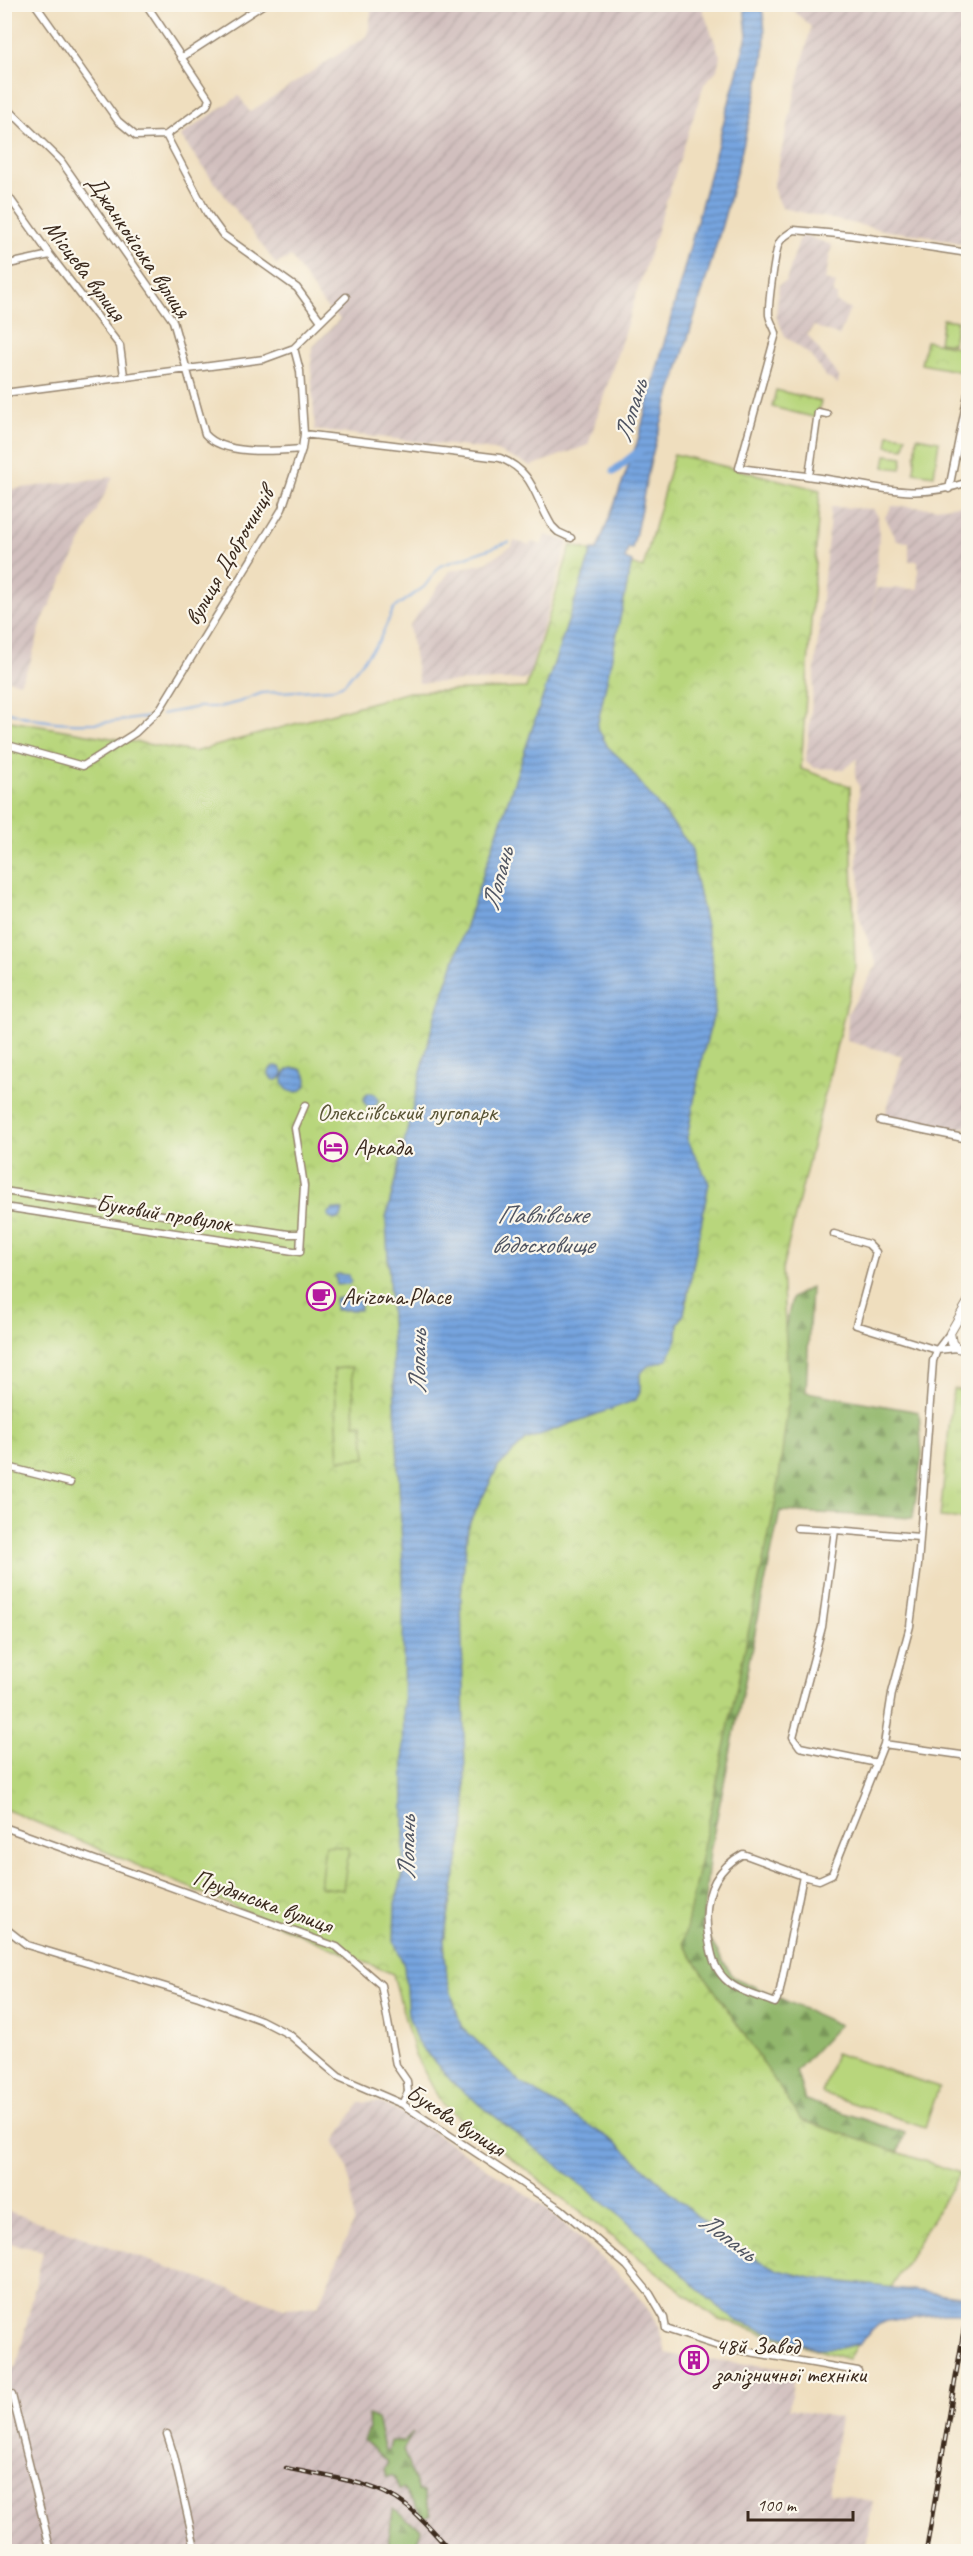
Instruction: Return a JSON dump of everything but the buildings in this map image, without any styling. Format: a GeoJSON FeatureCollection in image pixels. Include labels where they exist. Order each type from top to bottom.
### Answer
{"type":"FeatureCollection","features":[{"type":"Feature","properties":{"kind":"street"},"geometry":{"type":"LineString","coordinates":[[35,4],[118,121],[136,136],[166,135],[207,105],[209,99],[146,4]]}},
{"type":"Feature","properties":{"kind":"street"},"geometry":{"type":"LineString","coordinates":[[181,58],[264,4]]}},
{"type":"Feature","properties":{"kind":"street","name":"Джанкойська вулиця"},"geometry":{"type":"LineString","coordinates":[[4,105],[61,161],[172,321],[205,434],[213,444],[261,452],[302,449]]}},
{"type":"Feature","properties":{"kind":"street"},"geometry":{"type":"LineString","coordinates":[[166,135],[207,213],[223,235],[297,288],[321,321]]}},
{"type":"Feature","properties":{"kind":"street","name":"Місцева вулиця"},"geometry":{"type":"LineString","coordinates":[[4,190],[50,255],[120,346],[124,376]]}},
{"type":"Feature","properties":{"kind":"street"},"geometry":{"type":"LineString","coordinates":[[969,253],[849,235],[794,230],[779,244],[769,310],[769,317],[776,333],[739,468],[809,476],[891,492],[949,489],[969,482]]}},
{"type":"Feature","properties":{"kind":"street"},"geometry":{"type":"LineString","coordinates":[[4,265],[50,255]]}},
{"type":"Feature","properties":{"kind":"street"},"geometry":{"type":"LineString","coordinates":[[4,393],[264,359],[294,348],[346,297]]}},
{"type":"Feature","properties":{"kind":"street","name":"вулиця Доброчинців"},"geometry":{"type":"LineString","coordinates":[[4,744],[83,766],[135,733],[156,714],[282,509],[302,449],[304,434],[300,371],[294,348]]}},
{"type":"Feature","properties":{"kind":"street"},"geometry":{"type":"LineString","coordinates":[[949,489],[969,394]]}},
{"type":"Feature","properties":{"kind":"street"},"geometry":{"type":"LineString","coordinates":[[809,476],[818,412],[827,414]]}},
{"type":"Feature","properties":{"kind":"street"},"geometry":{"type":"LineString","coordinates":[[304,434],[500,458],[510,462],[527,475],[547,519],[558,532],[571,538]]}},
{"type":"Feature","properties":{"kind":"street"},"geometry":{"type":"LineString","coordinates":[[301,1234],[304,1186],[295,1128],[305,1105]]}},
{"type":"Feature","properties":{"kind":"street"},"geometry":{"type":"LineString","coordinates":[[880,1121],[969,1139]]}},
{"type":"Feature","properties":{"kind":"street","name":"Буковий провулок"},"geometry":{"type":"LineString","coordinates":[[4,1191],[288,1234],[301,1234],[300,1252],[4,1207]]}},
{"type":"Feature","properties":{"kind":"street"},"geometry":{"type":"LineString","coordinates":[[834,1234],[868,1244],[876,1252],[856,1325],[937,1350],[957,1348],[969,1350]]}},
{"type":"Feature","properties":{"kind":"street"},"geometry":{"type":"LineString","coordinates":[[803,1876],[776,2003],[734,1988],[723,1978],[713,1962],[706,1926],[709,1892],[718,1875],[730,1861],[743,1854],[819,1880],[832,1874],[884,1744],[892,1693],[910,1626],[933,1361],[937,1350],[969,1302]]}},
{"type":"Feature","properties":{"kind":"street"},"geometry":{"type":"LineString","coordinates":[[950,1333],[952,1343],[957,1348]]}},
{"type":"Feature","properties":{"kind":"street"},"geometry":{"type":"LineString","coordinates":[[4,1466],[70,1483]]}},
{"type":"Feature","properties":{"kind":"street"},"geometry":{"type":"LineString","coordinates":[[797,1528],[919,1537]]}},
{"type":"Feature","properties":{"kind":"street"},"geometry":{"type":"LineString","coordinates":[[835,1530],[822,1627],[793,1737],[800,1747],[877,1763]]}},
{"type":"Feature","properties":{"kind":"street"},"geometry":{"type":"LineString","coordinates":[[884,1744],[969,1756]]}},
{"type":"Feature","properties":{"kind":"street","name":"Прудянська вулиця"},"geometry":{"type":"LineString","coordinates":[[4,1827],[338,1947],[381,1985],[396,2065],[408,2081],[408,2092],[402,2104]]}},
{"type":"Feature","properties":{"kind":"street","name":"Букова вулиця"},"geometry":{"type":"LineString","coordinates":[[4,1927],[27,1945],[199,1997],[261,2020],[305,2046],[339,2078],[402,2104],[561,2209],[584,2228],[627,2266],[650,2294],[664,2318],[666,2329],[721,2347],[858,2371]]}},
{"type":"Feature","properties":{"kind":"street"},"geometry":{"type":"LineString","coordinates":[[12,2395],[51,2552]]}},
{"type":"Feature","properties":{"kind":"street"},"geometry":{"type":"LineString","coordinates":[[167,2434],[195,2552]]}},
{"type":"Feature","properties":{"kind":"shaded area"},"geometry":{"type":"Polygon","coordinates":[[[372,5],[701,5],[720,56],[717,70],[704,84],[588,445],[531,466],[494,450],[315,430],[312,348],[340,319],[323,304],[291,257],[276,264],[180,136],[239,96],[250,112],[368,35],[372,5]]]}},
{"type":"Feature","properties":{"kind":"shaded area"},"geometry":{"type":"Polygon","coordinates":[[[788,5],[968,5],[968,245],[924,235],[888,231],[782,208],[773,187],[811,27],[788,5]]]}},
{"type":"Feature","properties":{"kind":"shaded area"},"geometry":{"type":"Polygon","coordinates":[[[801,234],[832,245],[825,280],[836,283],[833,294],[837,295],[836,302],[850,309],[839,336],[814,326],[807,334],[839,377],[838,384],[825,376],[811,356],[785,336],[776,316],[779,285],[786,281],[801,234]]]}},
{"type":"Feature","properties":{"kind":"shaded area"},"geometry":{"type":"Polygon","coordinates":[[[113,477],[43,619],[30,663],[20,683],[5,679],[5,490],[113,477]]]}},
{"type":"Feature","properties":{"kind":"shaded area"},"geometry":{"type":"Polygon","coordinates":[[[968,504],[968,1127],[945,1130],[885,1115],[903,1056],[847,1041],[848,1013],[877,965],[859,916],[860,881],[857,864],[859,787],[855,776],[857,759],[844,769],[815,768],[806,761],[831,507],[873,509],[878,516],[875,592],[862,713],[876,588],[918,589],[918,561],[909,561],[909,542],[897,541],[885,517],[892,506],[935,508],[968,504]]]}},
{"type":"Feature","properties":{"kind":"shaded area"},"geometry":{"type":"Polygon","coordinates":[[[545,535],[568,541],[528,679],[419,683],[409,626],[450,571],[485,563],[512,546],[514,541],[542,545],[545,535]]]}},
{"type":"Feature","properties":{"kind":"shaded area"},"geometry":{"type":"Polygon","coordinates":[[[379,2102],[421,2124],[545,2207],[628,2283],[656,2320],[667,2354],[795,2370],[789,2408],[840,2418],[829,2493],[873,2501],[865,2551],[5,2551],[4,2373],[17,2366],[43,2251],[5,2242],[5,2210],[284,2308],[318,2306],[354,2221],[348,2169],[335,2142],[359,2103],[379,2102]]]}},
{"type":"Feature","properties":{"kind":"green space"},"geometry":{"type":"Polygon","coordinates":[[[943,319],[957,321],[953,344],[939,342],[943,319]]]}},
{"type":"Feature","properties":{"kind":"green space"},"geometry":{"type":"Polygon","coordinates":[[[926,341],[968,349],[968,373],[921,364],[926,341]]]}},
{"type":"Feature","properties":{"kind":"green space"},"geometry":{"type":"Polygon","coordinates":[[[776,390],[821,401],[817,418],[772,407],[776,390]]]}},
{"type":"Feature","properties":{"kind":"green space"},"geometry":{"type":"Polygon","coordinates":[[[889,434],[906,436],[904,448],[887,446],[889,434]]]}},
{"type":"Feature","properties":{"kind":"green space"},"geometry":{"type":"Polygon","coordinates":[[[917,437],[939,441],[934,475],[914,472],[917,437]]]}},
{"type":"Feature","properties":{"kind":"green space","name":"Олексіївський лугопарк"},"geometry":{"type":"Polygon","coordinates":[[[674,454],[820,490],[801,769],[850,786],[855,970],[782,1270],[789,1397],[776,1500],[683,1943],[801,2120],[960,2173],[848,2359],[717,2319],[442,2104],[414,2053],[393,1974],[5,1809],[4,720],[194,752],[409,692],[526,688],[571,545],[643,568],[674,454]]]}},
{"type":"Feature","properties":{"kind":"green space"},"geometry":{"type":"Polygon","coordinates":[[[886,455],[903,457],[901,469],[884,467],[886,455]]]}},
{"type":"Feature","properties":{"kind":"green space"},"geometry":{"type":"Polygon","coordinates":[[[811,1287],[806,1392],[919,1412],[922,1455],[913,1518],[780,1511],[710,1851],[702,1927],[733,1977],[839,2025],[796,2071],[805,2100],[905,2133],[885,2193],[693,2110],[574,1549],[770,1397],[792,1298],[811,1287]]]}},
{"type":"Feature","properties":{"kind":"green space"},"geometry":{"type":"Polygon","coordinates":[[[352,1367],[355,1424],[363,1424],[366,1458],[339,1460],[334,1369],[352,1367]]]}},
{"type":"Feature","properties":{"kind":"green space"},"geometry":{"type":"Polygon","coordinates":[[[953,1389],[968,1391],[968,1519],[940,1517],[953,1389]]]}},
{"type":"Feature","properties":{"kind":"green space"},"geometry":{"type":"Polygon","coordinates":[[[325,1845],[349,1848],[343,1890],[320,1887],[325,1845]]]}},
{"type":"Feature","properties":{"kind":"green space"},"geometry":{"type":"Polygon","coordinates":[[[835,2053],[939,2087],[925,2127],[822,2093],[835,2053]]]}},
{"type":"Feature","properties":{"kind":"green space"},"geometry":{"type":"Polygon","coordinates":[[[368,2415],[377,2419],[385,2451],[389,2451],[391,2441],[403,2442],[413,2432],[403,2450],[418,2491],[423,2492],[431,2514],[424,2519],[403,2489],[399,2490],[394,2476],[386,2476],[384,2470],[388,2463],[364,2440],[369,2429],[368,2415]]]}},
{"type":"Feature","properties":{"kind":"green space"},"geometry":{"type":"Polygon","coordinates":[[[393,2509],[421,2529],[414,2551],[388,2551],[393,2509]]]}},
{"type":"Feature","properties":{"kind":"water","name":"Павлівське водосховище"},"geometry":{"type":"Polygon","coordinates":[[[744,5],[761,5],[764,20],[764,51],[759,83],[738,168],[654,448],[632,549],[628,548],[625,559],[632,562],[597,727],[608,747],[623,761],[692,848],[695,876],[712,953],[715,1010],[702,1058],[687,1139],[709,1183],[684,1314],[678,1324],[677,1339],[667,1360],[648,1366],[640,1374],[640,1391],[636,1400],[526,1440],[498,1467],[468,1526],[461,1596],[466,1817],[444,1940],[447,1978],[461,2026],[521,2083],[617,2143],[729,2245],[778,2270],[811,2278],[968,2297],[968,2313],[944,2313],[887,2321],[878,2325],[858,2344],[839,2348],[816,2348],[736,2321],[708,2298],[623,2218],[454,2084],[417,2042],[408,2015],[404,1966],[394,1941],[395,1903],[404,1871],[403,1566],[386,1218],[432,1027],[592,550],[597,550],[637,443],[747,36],[744,5]]]}},
{"type":"Feature","properties":{"kind":"water"},"geometry":{"type":"Polygon","coordinates":[[[273,1066],[279,1066],[283,1073],[279,1080],[273,1080],[269,1076],[269,1070],[273,1066]]]}},
{"type":"Feature","properties":{"kind":"water"},"geometry":{"type":"Polygon","coordinates":[[[295,1068],[303,1072],[307,1080],[303,1088],[295,1092],[287,1088],[283,1080],[287,1072],[295,1068]]]}},
{"type":"Feature","properties":{"kind":"water"},"geometry":{"type":"Polygon","coordinates":[[[368,1093],[374,1093],[378,1100],[374,1107],[368,1107],[364,1103],[364,1097],[368,1093]]]}},
{"type":"Feature","properties":{"kind":"water"},"geometry":{"type":"Polygon","coordinates":[[[333,1209],[343,1210],[341,1218],[334,1220],[329,1218],[328,1214],[333,1209]]]}},
{"type":"Feature","properties":{"kind":"water"},"geometry":{"type":"Polygon","coordinates":[[[349,1275],[351,1282],[337,1285],[335,1276],[349,1275]]]}},
{"type":"Feature","properties":{"kind":"water"},"geometry":{"type":"Polygon","coordinates":[[[335,1298],[360,1299],[360,1310],[335,1310],[335,1298]]]}},
{"type":"Feature","properties":{"kind":"waterway","name":"Лопань"},"geometry":{"type":"LineString","coordinates":[[614,471],[639,451]]}},
{"type":"Feature","properties":{"kind":"waterway"},"geometry":{"type":"LineString","coordinates":[[162,714],[199,707],[219,707],[262,693],[331,689],[344,684],[379,641],[394,608],[424,587],[440,566],[509,542]]}},
{"type":"Feature","properties":{"kind":"waterway"},"geometry":{"type":"LineString","coordinates":[[4,710],[39,720],[75,723],[111,722],[147,717]]}},
{"type":"Feature","properties":{"kind":"railway"},"geometry":{"type":"LineString","coordinates":[[926,2552],[968,2305]]}},
{"type":"Feature","properties":{"kind":"railway"},"geometry":{"type":"LineString","coordinates":[[286,2468],[348,2480],[392,2497],[405,2505],[429,2527],[451,2552]]}},
{"type":"Feature","properties":{"kind":"place","name":"Аркада"},"geometry":{"type":"Point","coordinates":[333,1147]}},
{"type":"Feature","properties":{"kind":"place","name":"Arizona.Place"},"geometry":{"type":"Point","coordinates":[321,1296]}},
{"type":"Feature","properties":{"kind":"place","name":"48й Завод залізничної техніки"},"geometry":{"type":"Point","coordinates":[694,2360]}}]}
